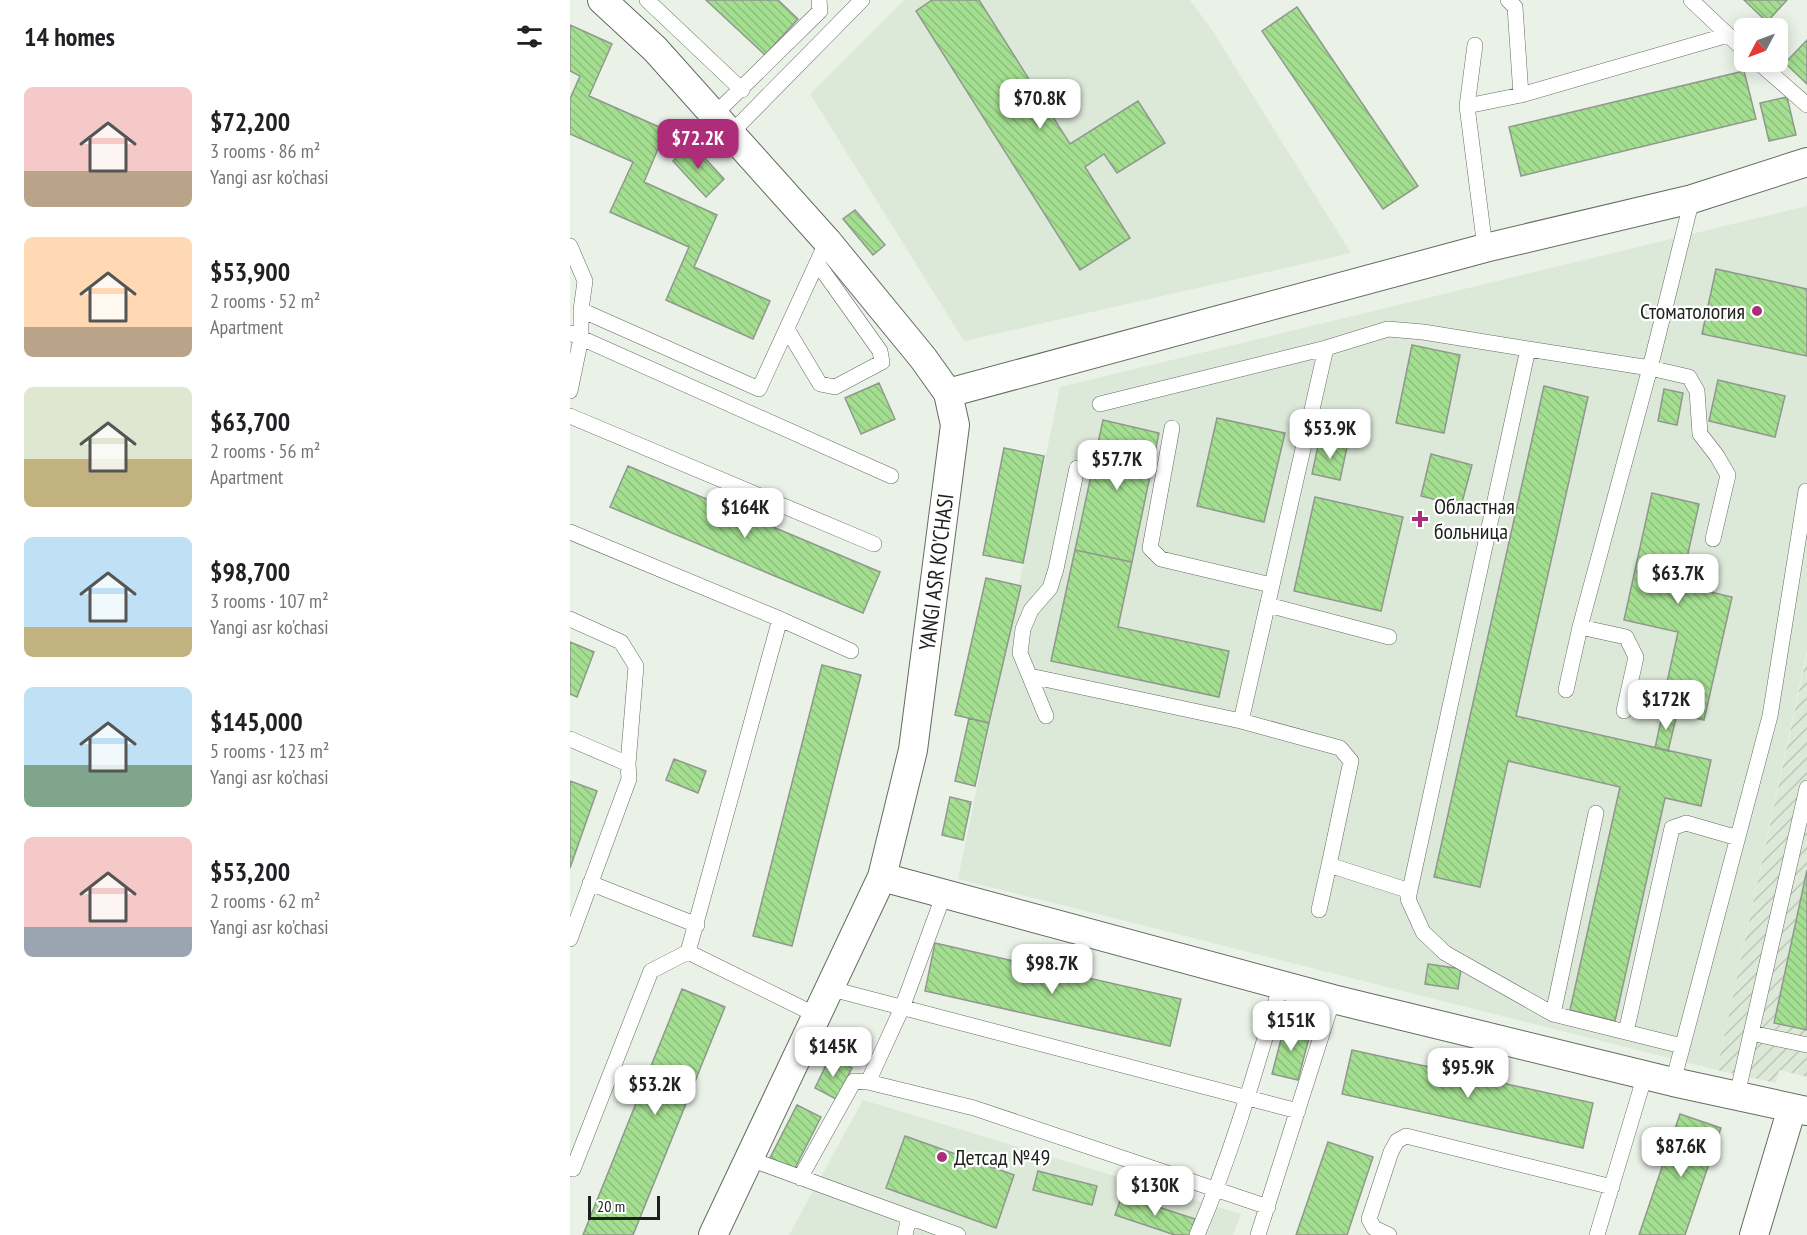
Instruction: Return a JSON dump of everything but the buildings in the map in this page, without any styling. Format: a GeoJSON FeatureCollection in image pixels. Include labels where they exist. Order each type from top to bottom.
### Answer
{"type":"FeatureCollection","features":[{"type":"Feature","properties":{"kind":"street","name":"YANGI ASR KO'CHASI"},"geometry":{"type":"LineString","coordinates":[[602,0],[655,49],[723,124],[822,252],[922,358],[948,393],[955,425],[913,750],[882,877],[713,1235]]}},
{"type":"Feature","properties":{"kind":"street"},"geometry":{"type":"LineString","coordinates":[[948,393],[1485,248],[1692,199],[1807,162]]}},
{"type":"Feature","properties":{"kind":"street"},"geometry":{"type":"LineString","coordinates":[[882,877],[1333,999],[1673,1082],[1800,1110],[1754,1235]]}},
{"type":"Feature","properties":{"kind":"lane"},"geometry":{"type":"LineString","coordinates":[[647,0],[742,90]]}},
{"type":"Feature","properties":{"kind":"lane"},"geometry":{"type":"LineString","coordinates":[[723,124],[742,90],[820,11],[819,0]]}},
{"type":"Feature","properties":{"kind":"lane"},"geometry":{"type":"LineString","coordinates":[[723,124],[862,0]]}},
{"type":"Feature","properties":{"kind":"lane"},"geometry":{"type":"LineString","coordinates":[[1691,0],[1734,40]]}},
{"type":"Feature","properties":{"kind":"lane"},"geometry":{"type":"LineString","coordinates":[[1517,2],[1521,95]]}},
{"type":"Feature","properties":{"kind":"lane"},"geometry":{"type":"LineString","coordinates":[[1467,105],[1521,95],[1728,34]]}},
{"type":"Feature","properties":{"kind":"lane"},"geometry":{"type":"LineString","coordinates":[[1475,45],[1467,105],[1485,248]]}},
{"type":"Feature","properties":{"kind":"lane"},"geometry":{"type":"LineString","coordinates":[[1769,72],[1807,105]]}},
{"type":"Feature","properties":{"kind":"lane"},"geometry":{"type":"LineString","coordinates":[[1566,690],[1580,627],[1650,368],[1692,199]]}},
{"type":"Feature","properties":{"kind":"lane"},"geometry":{"type":"LineString","coordinates":[[570,246],[585,281],[570,391]]}},
{"type":"Feature","properties":{"kind":"lane"},"geometry":{"type":"LineString","coordinates":[[581,310],[759,389],[822,252]]}},
{"type":"Feature","properties":{"kind":"lane"},"geometry":{"type":"LineString","coordinates":[[787,330],[820,384],[835,387],[882,362],[880,351],[822,252]]}},
{"type":"Feature","properties":{"kind":"lane"},"geometry":{"type":"LineString","coordinates":[[1100,404],[1326,348],[1388,329],[1423,332],[1650,368],[1689,377],[1697,391],[1700,434],[1728,475],[1713,539]]}},
{"type":"Feature","properties":{"kind":"lane"},"geometry":{"type":"LineString","coordinates":[[576,335],[891,476]]}},
{"type":"Feature","properties":{"kind":"lane"},"geometry":{"type":"LineString","coordinates":[[1241,722],[1326,348]]}},
{"type":"Feature","properties":{"kind":"lane"},"geometry":{"type":"LineString","coordinates":[[1528,349],[1408,899],[1423,932],[1445,953],[1553,1014],[1682,1046]]}},
{"type":"Feature","properties":{"kind":"lane"},"geometry":{"type":"LineString","coordinates":[[570,416],[874,544]]}},
{"type":"Feature","properties":{"kind":"lane"},"geometry":{"type":"LineString","coordinates":[[1172,428],[1150,548],[1161,559],[1271,585]]}},
{"type":"Feature","properties":{"kind":"lane"},"geometry":{"type":"LineString","coordinates":[[1046,716],[1020,653],[1023,628],[1031,610],[1050,588],[1077,468]]}},
{"type":"Feature","properties":{"kind":"lane"},"geometry":{"type":"LineString","coordinates":[[1673,1082],[1770,716],[1806,491]]}},
{"type":"Feature","properties":{"kind":"lane"},"geometry":{"type":"LineString","coordinates":[[570,532],[851,651]]}},
{"type":"Feature","properties":{"kind":"lane"},"geometry":{"type":"LineString","coordinates":[[1268,605],[1389,637]]}},
{"type":"Feature","properties":{"kind":"lane"},"geometry":{"type":"LineString","coordinates":[[570,619],[621,642],[636,666],[628,764],[629,779],[570,939]]}},
{"type":"Feature","properties":{"kind":"lane"},"geometry":{"type":"LineString","coordinates":[[570,1167],[573,1169],[651,971],[688,952],[780,619]]}},
{"type":"Feature","properties":{"kind":"lane"},"geometry":{"type":"LineString","coordinates":[[1580,627],[1626,637],[1636,657],[1624,711]]}},
{"type":"Feature","properties":{"kind":"lane"},"geometry":{"type":"LineString","coordinates":[[1030,676],[1241,722],[1340,748],[1351,761],[1319,910]]}},
{"type":"Feature","properties":{"kind":"lane"},"geometry":{"type":"LineString","coordinates":[[570,739],[628,764]]}},
{"type":"Feature","properties":{"kind":"lane"},"geometry":{"type":"LineString","coordinates":[[1737,1095],[1807,788]]}},
{"type":"Feature","properties":{"kind":"lane"},"geometry":{"type":"LineString","coordinates":[[1553,1014],[1596,813]]}},
{"type":"Feature","properties":{"kind":"lane"},"geometry":{"type":"LineString","coordinates":[[1626,1032],[1672,828],[1686,823],[1738,837]]}},
{"type":"Feature","properties":{"kind":"lane"},"geometry":{"type":"LineString","coordinates":[[1329,865],[1410,891]]}},
{"type":"Feature","properties":{"kind":"lane"},"geometry":{"type":"LineString","coordinates":[[590,883],[697,925]]}},
{"type":"Feature","properties":{"kind":"lane"},"geometry":{"type":"LineString","coordinates":[[868,1082],[902,1008],[944,894]]}},
{"type":"Feature","properties":{"kind":"lane"},"geometry":{"type":"LineString","coordinates":[[688,952],[816,1015]]}},
{"type":"Feature","properties":{"kind":"lane"},"geometry":{"type":"LineString","coordinates":[[1197,1235],[1216,1190],[1247,1098],[1281,984]]}},
{"type":"Feature","properties":{"kind":"lane"},"geometry":{"type":"LineString","coordinates":[[828,988],[1298,1111]]}},
{"type":"Feature","properties":{"kind":"lane"},"geometry":{"type":"LineString","coordinates":[[1258,1235],[1333,999]]}},
{"type":"Feature","properties":{"kind":"lane"},"geometry":{"type":"LineString","coordinates":[[1751,1033],[1807,1045]]}},
{"type":"Feature","properties":{"kind":"lane"},"geometry":{"type":"LineString","coordinates":[[1597,1235],[1645,1075]]}},
{"type":"Feature","properties":{"kind":"lane"},"geometry":{"type":"LineString","coordinates":[[800,1178],[854,1081],[868,1082],[974,1108],[1268,1207]]}},
{"type":"Feature","properties":{"kind":"lane"},"geometry":{"type":"LineString","coordinates":[[1364,1235],[1391,1152],[1397,1141],[1406,1136],[1612,1187]]}},
{"type":"Feature","properties":{"kind":"lane"},"geometry":{"type":"LineString","coordinates":[[750,1159],[958,1235]]}},
{"type":"Feature","properties":{"kind":"lane"},"geometry":{"type":"LineString","coordinates":[[905,1235],[909,1217]]}},
{"type":"Feature","properties":{"kind":"lane"},"geometry":{"type":"LineString","coordinates":[[1369,1219],[1374,1228],[1389,1235]]}},
{"type":"Feature","properties":{"kind":"shaded area"},"geometry":{"type":"Polygon","coordinates":[[[904,0],[1190,0],[1212,30],[1351,253],[964,341],[810,94],[904,0]]]}},
{"type":"Feature","properties":{"kind":"shaded area","name":"Областная больница"},"geometry":{"type":"Polygon","coordinates":[[[1807,206],[1807,650],[1717,1070],[958,879],[1060,387],[1807,206]]]}},
{"type":"Feature","properties":{"kind":"shaded area"},"geometry":{"type":"Polygon","coordinates":[[[1807,654],[1807,1077],[1779,1070],[1776,1083],[1717,1070],[1807,654]]]}},
{"type":"Feature","properties":{"kind":"shaded area","name":"Детсад №49"},"geometry":{"type":"Polygon","coordinates":[[[863,1100],[1241,1214],[1233,1235],[789,1235],[863,1100]]]}},
{"type":"Feature","properties":{"kind":"place","name":"Стоматология"},"geometry":{"type":"Point","coordinates":[1757,311]}},
{"type":"Feature","properties":{"kind":"place","name":"Областная больница"},"geometry":{"type":"Point","coordinates":[1420,519]}},
{"type":"Feature","properties":{"kind":"place","name":"Детсад №49"},"geometry":{"type":"Point","coordinates":[942,1157]}}]}
